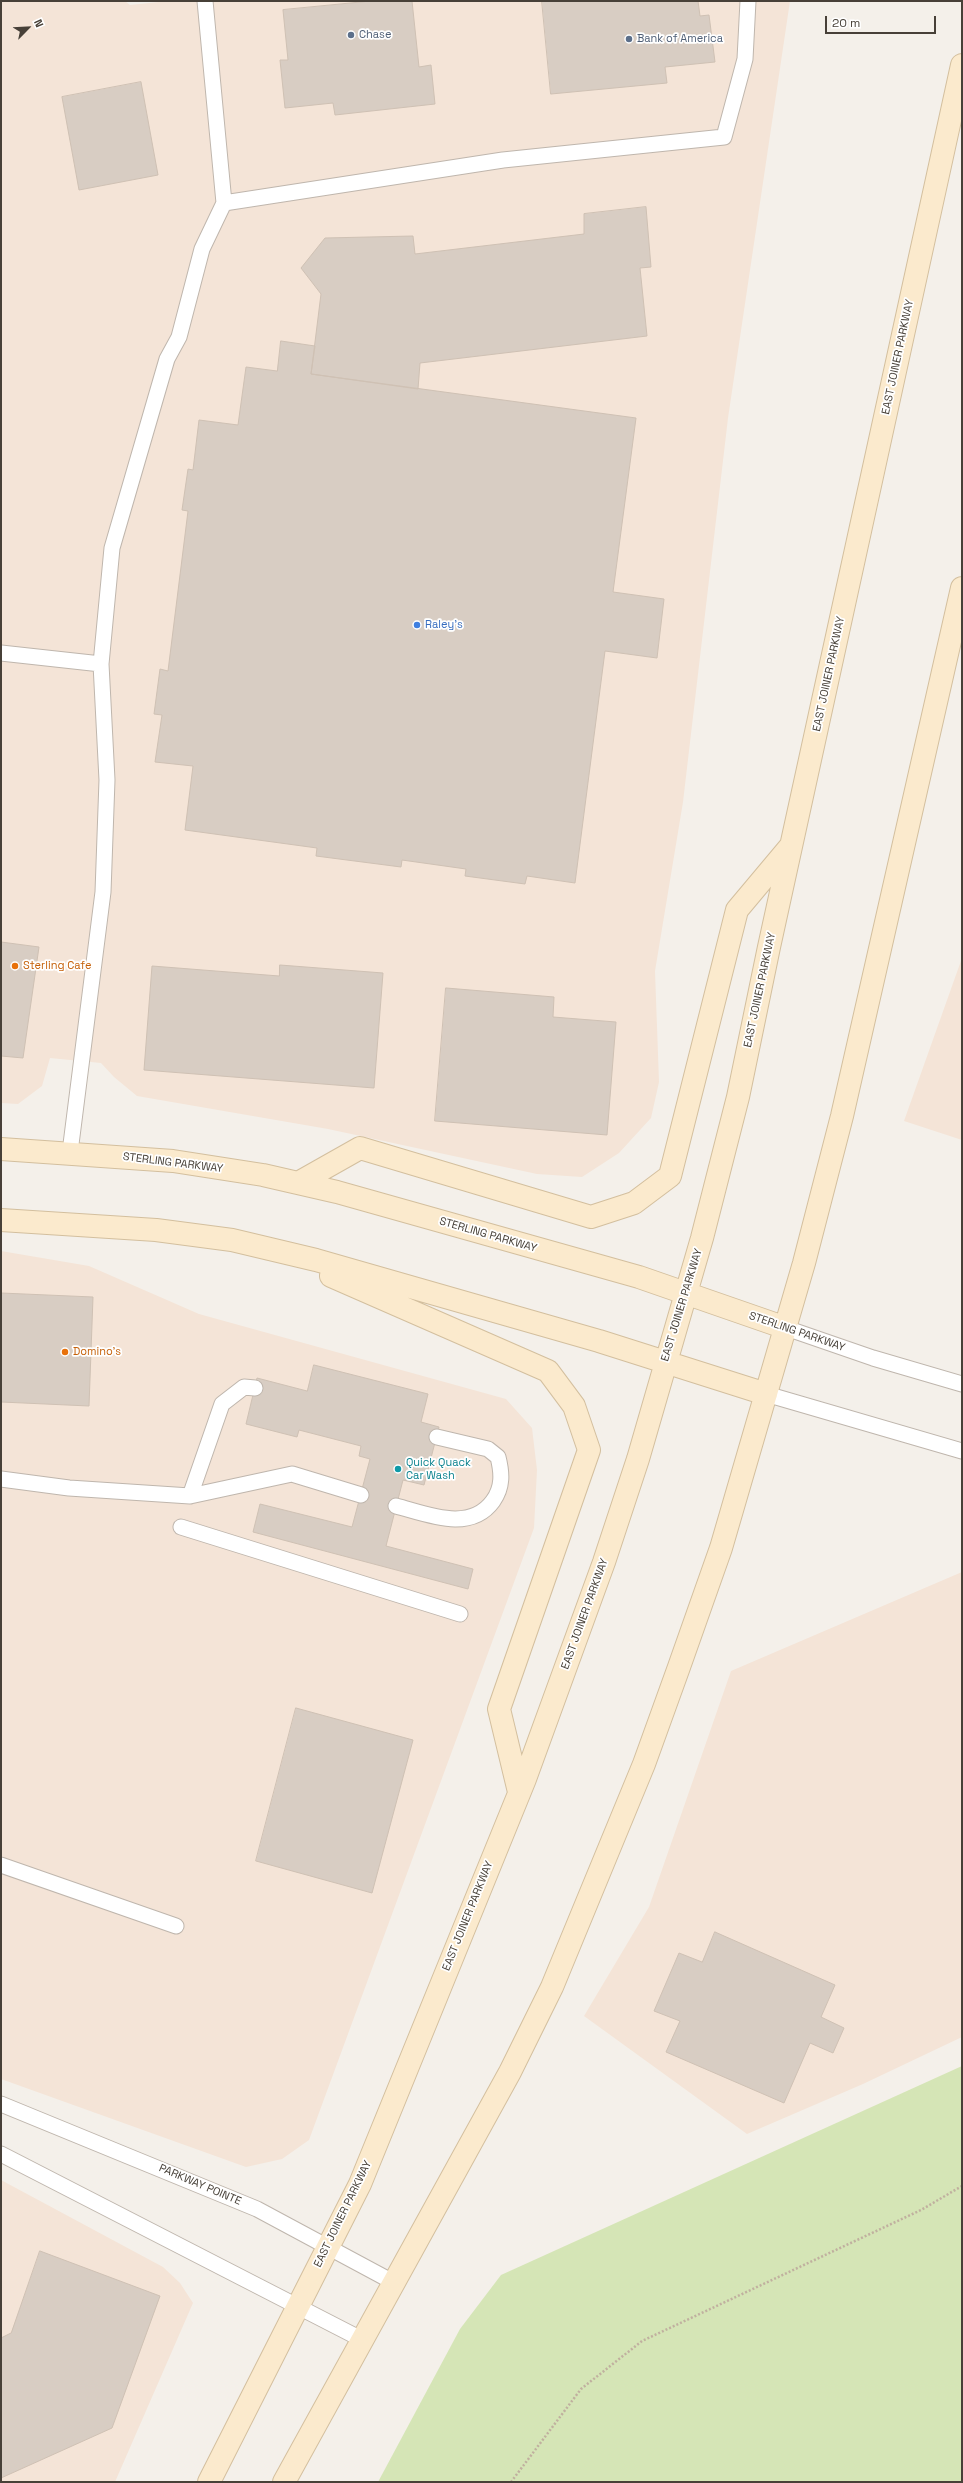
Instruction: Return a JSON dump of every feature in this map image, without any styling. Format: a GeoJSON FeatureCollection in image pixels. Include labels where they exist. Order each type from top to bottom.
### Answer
{"type":"FeatureCollection","features":[{"type":"Feature","properties":{"kind":"main road","name":"EAST JOINER PARKWAY"},"geometry":{"type":"LineString","coordinates":[[209,2482],[360,2184],[519,1792],[604,1562],[638,1459],[702,1238],[738,1098],[791,845],[962,65]]}},
{"type":"Feature","properties":{"kind":"main road"},"geometry":{"type":"LineString","coordinates":[[284,2482],[361,2339],[510,2072],[552,1987],[660,1720],[721,1548],[786,1328],[842,1116],[962,588]]}},
{"type":"Feature","properties":{"kind":"main road"},"geometry":{"type":"LineString","coordinates":[[298,1183],[360,1148],[591,1217],[634,1203],[670,1176],[737,910],[791,845]]}},
{"type":"Feature","properties":{"kind":"main road","name":"STERLING PARKWAY"},"geometry":{"type":"LineString","coordinates":[[1,1149],[70,1152],[173,1161],[263,1175],[298,1183],[639,1277],[786,1328]]}},
{"type":"Feature","properties":{"kind":"main road"},"geometry":{"type":"LineString","coordinates":[[1,1220],[156,1230],[232,1240],[316,1260],[666,1362],[766,1394]]}},
{"type":"Feature","properties":{"kind":"main road"},"geometry":{"type":"LineString","coordinates":[[269,1249],[548,1372],[574,1406],[589,1450],[499,1709],[519,1792]]}},
{"type":"Feature","properties":{"kind":"lane"},"geometry":{"type":"LineString","coordinates":[[70,1152],[103,892],[107,780],[101,664],[112,548],[167,359],[179,337],[202,249],[224,203],[205,1]]}},
{"type":"Feature","properties":{"kind":"lane"},"geometry":{"type":"LineString","coordinates":[[224,203],[503,160],[724,137],[745,59],[748,1]]}},
{"type":"Feature","properties":{"kind":"lane"},"geometry":{"type":"LineString","coordinates":[[1,653],[101,664]]}},
{"type":"Feature","properties":{"kind":"lane","name":"STERLING PARKWAY"},"geometry":{"type":"LineString","coordinates":[[786,1328],[873,1358],[962,1384]]}},
{"type":"Feature","properties":{"kind":"lane"},"geometry":{"type":"LineString","coordinates":[[190,1496],[222,1404],[244,1387],[255,1388]]}},
{"type":"Feature","properties":{"kind":"lane"},"geometry":{"type":"LineString","coordinates":[[766,1394],[962,1451]]}},
{"type":"Feature","properties":{"kind":"lane"},"geometry":{"type":"LineString","coordinates":[[396,1506],[442,1518],[468,1519],[487,1509],[499,1492],[502,1474],[498,1457],[488,1449],[437,1437]]}},
{"type":"Feature","properties":{"kind":"lane"},"geometry":{"type":"LineString","coordinates":[[1,1479],[69,1488],[190,1496],[292,1474],[361,1495]]}},
{"type":"Feature","properties":{"kind":"lane"},"geometry":{"type":"LineString","coordinates":[[181,1527],[460,1614]]}},
{"type":"Feature","properties":{"kind":"lane"},"geometry":{"type":"LineString","coordinates":[[1,1865],[176,1926]]}},
{"type":"Feature","properties":{"kind":"lane","name":"PARKWAY POINTE"},"geometry":{"type":"LineString","coordinates":[[1,2104],[257,2209],[393,2282]]}},
{"type":"Feature","properties":{"kind":"lane"},"geometry":{"type":"LineString","coordinates":[[1,2154],[361,2339]]}},
{"type":"Feature","properties":{"kind":"path"},"geometry":{"type":"LineString","coordinates":[[511,2482],[581,2389],[642,2342],[914,2214],[962,2186]]}},
{"type":"Feature","properties":{"kind":"shaded area"},"geometry":{"type":"Polygon","coordinates":[[[1,1],[125,1],[130,5],[168,1],[790,1],[728,418],[683,802],[655,971],[659,1082],[651,1118],[619,1153],[582,1177],[537,1174],[328,1129],[137,1096],[114,1077],[101,1063],[50,1058],[42,1086],[18,1104],[1,1103],[1,1]]]}},
{"type":"Feature","properties":{"kind":"shaded area"},"geometry":{"type":"Polygon","coordinates":[[[962,958],[962,1140],[904,1121],[962,958]]]}},
{"type":"Feature","properties":{"kind":"shaded area"},"geometry":{"type":"Polygon","coordinates":[[[1,1251],[89,1266],[199,1314],[506,1399],[532,1428],[537,1470],[534,1528],[309,2140],[282,2159],[246,2167],[1,2079],[1,1251]]]}},
{"type":"Feature","properties":{"kind":"shaded area"},"geometry":{"type":"Polygon","coordinates":[[[962,1572],[962,2037],[863,2084],[747,2134],[584,2016],[649,1907],[731,1671],[962,1572]]]}},
{"type":"Feature","properties":{"kind":"shaded area"},"geometry":{"type":"Polygon","coordinates":[[[1,2180],[163,2267],[180,2283],[193,2303],[115,2482],[1,2482],[1,2180]]]}},
{"type":"Feature","properties":{"kind":"green space"},"geometry":{"type":"Polygon","coordinates":[[[962,2066],[962,2482],[378,2482],[460,2329],[501,2275],[962,2066]]]}},
{"type":"Feature","properties":{"kind":"building","name":"Chase"},"geometry":{"type":"Polygon","coordinates":[[[371,1],[412,1],[419,67],[431,65],[435,104],[335,115],[333,103],[285,108],[280,60],[288,60],[283,10],[371,1]]]}},
{"type":"Feature","properties":{"kind":"building","name":"Bank of America"},"geometry":{"type":"Polygon","coordinates":[[[542,1],[698,1],[700,16],[709,15],[715,62],[665,67],[667,83],[551,94],[542,1]]]}},
{"type":"Feature","properties":{"kind":"building"},"geometry":{"type":"Polygon","coordinates":[[[141,82],[158,175],[79,190],[62,97],[141,82]]]}},
{"type":"Feature","properties":{"kind":"building"},"geometry":{"type":"Polygon","coordinates":[[[646,207],[651,267],[640,268],[647,336],[420,363],[418,389],[311,374],[321,294],[301,268],[325,238],[413,236],[415,254],[584,234],[584,214],[646,207]]]}},
{"type":"Feature","properties":{"kind":"building","name":"Raley's"},"geometry":{"type":"Polygon","coordinates":[[[281,341],[315,346],[311,374],[636,418],[613,592],[664,599],[657,658],[605,651],[575,883],[527,876],[525,884],[465,876],[466,869],[402,860],[401,867],[316,856],[317,848],[185,830],[193,766],[155,762],[162,715],[154,714],[160,669],[168,671],[188,511],[182,510],[188,469],[193,470],[199,420],[238,425],[246,367],[277,371],[281,341]]]}},
{"type":"Feature","properties":{"kind":"building"},"geometry":{"type":"Polygon","coordinates":[[[1,942],[39,947],[23,1058],[1,1056],[1,942]]]}},
{"type":"Feature","properties":{"kind":"building"},"geometry":{"type":"Polygon","coordinates":[[[280,965],[383,973],[374,1088],[144,1070],[152,966],[279,976],[280,965]]]}},
{"type":"Feature","properties":{"kind":"building"},"geometry":{"type":"Polygon","coordinates":[[[446,988],[554,997],[553,1017],[616,1022],[607,1135],[435,1121],[446,988]]]}},
{"type":"Feature","properties":{"kind":"building"},"geometry":{"type":"Polygon","coordinates":[[[1,1293],[93,1297],[89,1406],[1,1402],[1,1293]]]}},
{"type":"Feature","properties":{"kind":"building","name":"Quick Quack Car Wash"},"geometry":{"type":"Polygon","coordinates":[[[314,1365],[428,1394],[421,1422],[439,1427],[424,1485],[403,1480],[386,1546],[473,1569],[468,1589],[253,1532],[260,1504],[352,1527],[370,1459],[359,1456],[361,1446],[299,1430],[297,1437],[246,1424],[257,1378],[307,1391],[314,1365]]]}},
{"type":"Feature","properties":{"kind":"building"},"geometry":{"type":"Polygon","coordinates":[[[296,1708],[413,1740],[372,1893],[256,1861],[296,1708]]]}},
{"type":"Feature","properties":{"kind":"building"},"geometry":{"type":"Polygon","coordinates":[[[715,1932],[835,1985],[821,2017],[844,2028],[833,2053],[810,2043],[784,2103],[666,2052],[680,2021],[654,2011],[679,1953],[702,1962],[715,1932]]]}},
{"type":"Feature","properties":{"kind":"building"},"geometry":{"type":"Polygon","coordinates":[[[40,2251],[160,2296],[112,2428],[1,2478],[1,2338],[11,2333],[40,2251]]]}},
{"type":"Feature","properties":{"kind":"place","name":"Chase"},"geometry":{"type":"Point","coordinates":[351,35]}},
{"type":"Feature","properties":{"kind":"place","name":"Bank of America"},"geometry":{"type":"Point","coordinates":[629,39]}},
{"type":"Feature","properties":{"kind":"place","name":"Raley's"},"geometry":{"type":"Point","coordinates":[417,625]}},
{"type":"Feature","properties":{"kind":"place","name":"Sterling Cafe"},"geometry":{"type":"Point","coordinates":[15,966]}},
{"type":"Feature","properties":{"kind":"place","name":"Domino's"},"geometry":{"type":"Point","coordinates":[65,1352]}},
{"type":"Feature","properties":{"kind":"place","name":"Quick Quack Car Wash"},"geometry":{"type":"Point","coordinates":[398,1469]}}]}
